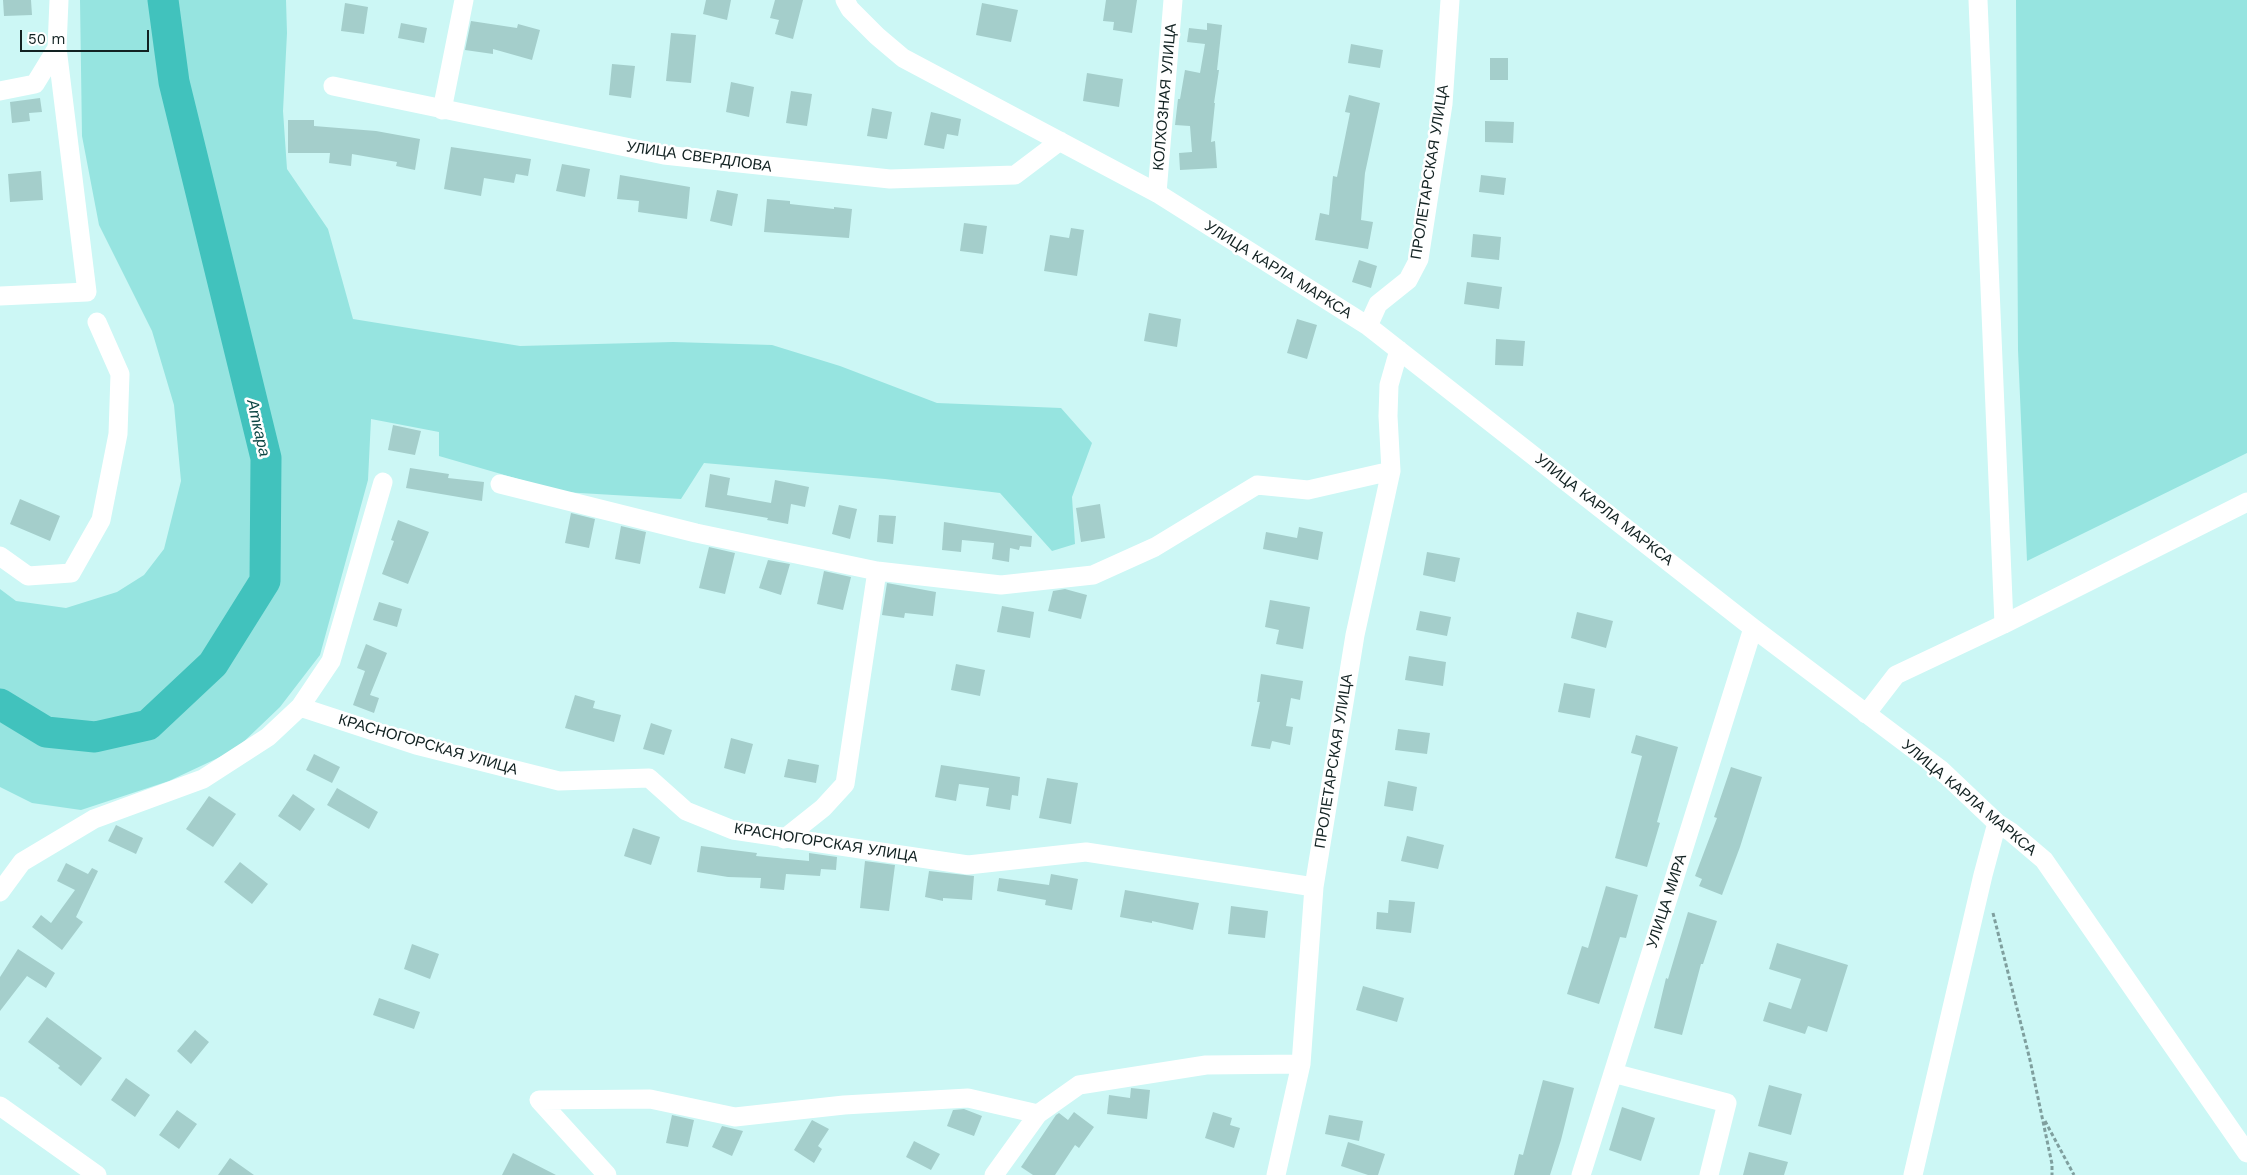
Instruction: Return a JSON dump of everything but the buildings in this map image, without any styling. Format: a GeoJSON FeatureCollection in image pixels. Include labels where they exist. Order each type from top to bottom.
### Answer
{"type":"FeatureCollection","features":[{"type":"Feature","properties":{"kind":"street"},"geometry":{"type":"LineString","coordinates":[[0,296],[87,292],[57,48],[59,0]]}},
{"type":"Feature","properties":{"kind":"street"},"geometry":{"type":"LineString","coordinates":[[442,110],[464,0]]}},
{"type":"Feature","properties":{"kind":"street","name":"УЛИЦА КАРЛА МАРКСА"},"geometry":{"type":"LineString","coordinates":[[845,0],[850,9],[863,23],[903,58],[1157,193],[1368,326],[1753,628],[1940,770],[1997,823],[2011,832],[2044,860],[2247,1153]]}},
{"type":"Feature","properties":{"kind":"street","name":"КОЛХОЗНАЯ УЛИЦА"},"geometry":{"type":"LineString","coordinates":[[1157,193],[1173,0]]}},
{"type":"Feature","properties":{"kind":"street","name":"ПРОЛЕТАРСКАЯ УЛИЦА"},"geometry":{"type":"LineString","coordinates":[[1368,326],[1378,304],[1408,280],[1419,259],[1444,104],[1450,0]]}},
{"type":"Feature","properties":{"kind":"street"},"geometry":{"type":"LineString","coordinates":[[1978,0],[2004,624]]}},
{"type":"Feature","properties":{"kind":"street"},"geometry":{"type":"LineString","coordinates":[[0,91],[35,84],[57,48]]}},
{"type":"Feature","properties":{"kind":"street","name":"УЛИЦА СВЕРДЛОВА"},"geometry":{"type":"LineString","coordinates":[[333,86],[664,155],[890,179],[1015,176],[1060,141]]}},
{"type":"Feature","properties":{"kind":"street"},"geometry":{"type":"LineString","coordinates":[[0,556],[28,576],[71,573],[101,520],[118,434],[120,374],[97,322]]}},
{"type":"Feature","properties":{"kind":"street","name":"ПРОЛЕТАРСКАЯ УЛИЦА"},"geometry":{"type":"LineString","coordinates":[[1276,1175],[1300,1064],[1314,887],[1354,635],[1391,471],[1388,416],[1389,385],[1399,350]]}},
{"type":"Feature","properties":{"kind":"street"},"geometry":{"type":"LineString","coordinates":[[500,484],[696,533],[877,571],[1001,585],[1092,575],[1155,547],[1257,485],[1308,490],[1391,471]]}},
{"type":"Feature","properties":{"kind":"street"},"geometry":{"type":"LineString","coordinates":[[0,892],[22,862],[94,819],[203,779],[268,738],[300,707],[331,661],[383,482]]}},
{"type":"Feature","properties":{"kind":"street"},"geometry":{"type":"LineString","coordinates":[[1866,714],[1896,675],[2004,624],[2247,502]]}},
{"type":"Feature","properties":{"kind":"street"},"geometry":{"type":"LineString","coordinates":[[784,839],[823,808],[845,784],[877,571]]}},
{"type":"Feature","properties":{"kind":"street","name":"УЛИЦА МИРА"},"geometry":{"type":"LineString","coordinates":[[1581,1175],[1753,628]]}},
{"type":"Feature","properties":{"kind":"street","name":"КРАСНОГОРСКАЯ УЛИЦА"},"geometry":{"type":"LineString","coordinates":[[300,707],[416,745],[559,781],[649,778],[686,811],[733,830],[968,865],[1086,852],[1314,887]]}},
{"type":"Feature","properties":{"kind":"street"},"geometry":{"type":"LineString","coordinates":[[1913,1175],[1983,874],[1997,823]]}},
{"type":"Feature","properties":{"kind":"street"},"geometry":{"type":"LineString","coordinates":[[994,1175],[1038,1114],[1079,1085],[1206,1065],[1300,1064]]}},
{"type":"Feature","properties":{"kind":"street"},"geometry":{"type":"LineString","coordinates":[[1613,1073],[1727,1103],[1709,1175]]}},
{"type":"Feature","properties":{"kind":"street"},"geometry":{"type":"LineString","coordinates":[[607,1175],[539,1100],[650,1099],[735,1117],[844,1105],[968,1098],[1038,1114]]}},
{"type":"Feature","properties":{"kind":"street"},"geometry":{"type":"LineString","coordinates":[[0,1106],[97,1175]]}},
{"type":"Feature","properties":{"kind":"path"},"geometry":{"type":"LineString","coordinates":[[1992,912],[2042,1116],[2052,1164],[2052,1175]]}},
{"type":"Feature","properties":{"kind":"path"},"geometry":{"type":"LineString","coordinates":[[2042,1116],[2074,1175]]}},
{"type":"Feature","properties":{"kind":"shaded area"},"geometry":{"type":"Polygon","coordinates":[[[80,0],[286,0],[287,33],[283,111],[287,169],[328,229],[353,319],[520,346],[673,342],[772,345],[840,366],[937,403],[1061,408],[1092,443],[1072,497],[1075,544],[1052,551],[1000,493],[885,479],[704,463],[681,499],[563,492],[439,456],[439,432],[371,419],[368,480],[320,655],[280,707],[235,750],[169,781],[81,810],[32,803],[0,787],[0,589],[16,601],[66,608],[117,592],[144,575],[164,549],[181,481],[174,405],[152,331],[99,225],[82,136],[80,0]]]}},
{"type":"Feature","properties":{"kind":"shaded area"},"geometry":{"type":"Polygon","coordinates":[[[2016,0],[2247,0],[2247,453],[2027,561],[2018,350],[2016,0]]]}},
{"type":"Feature","properties":{"kind":"waterway","name":"Аткара"},"geometry":{"type":"LineString","coordinates":[[0,704],[46,732],[95,737],[148,725],[213,664],[265,581],[266,458],[174,82],[163,0]]}}]}
